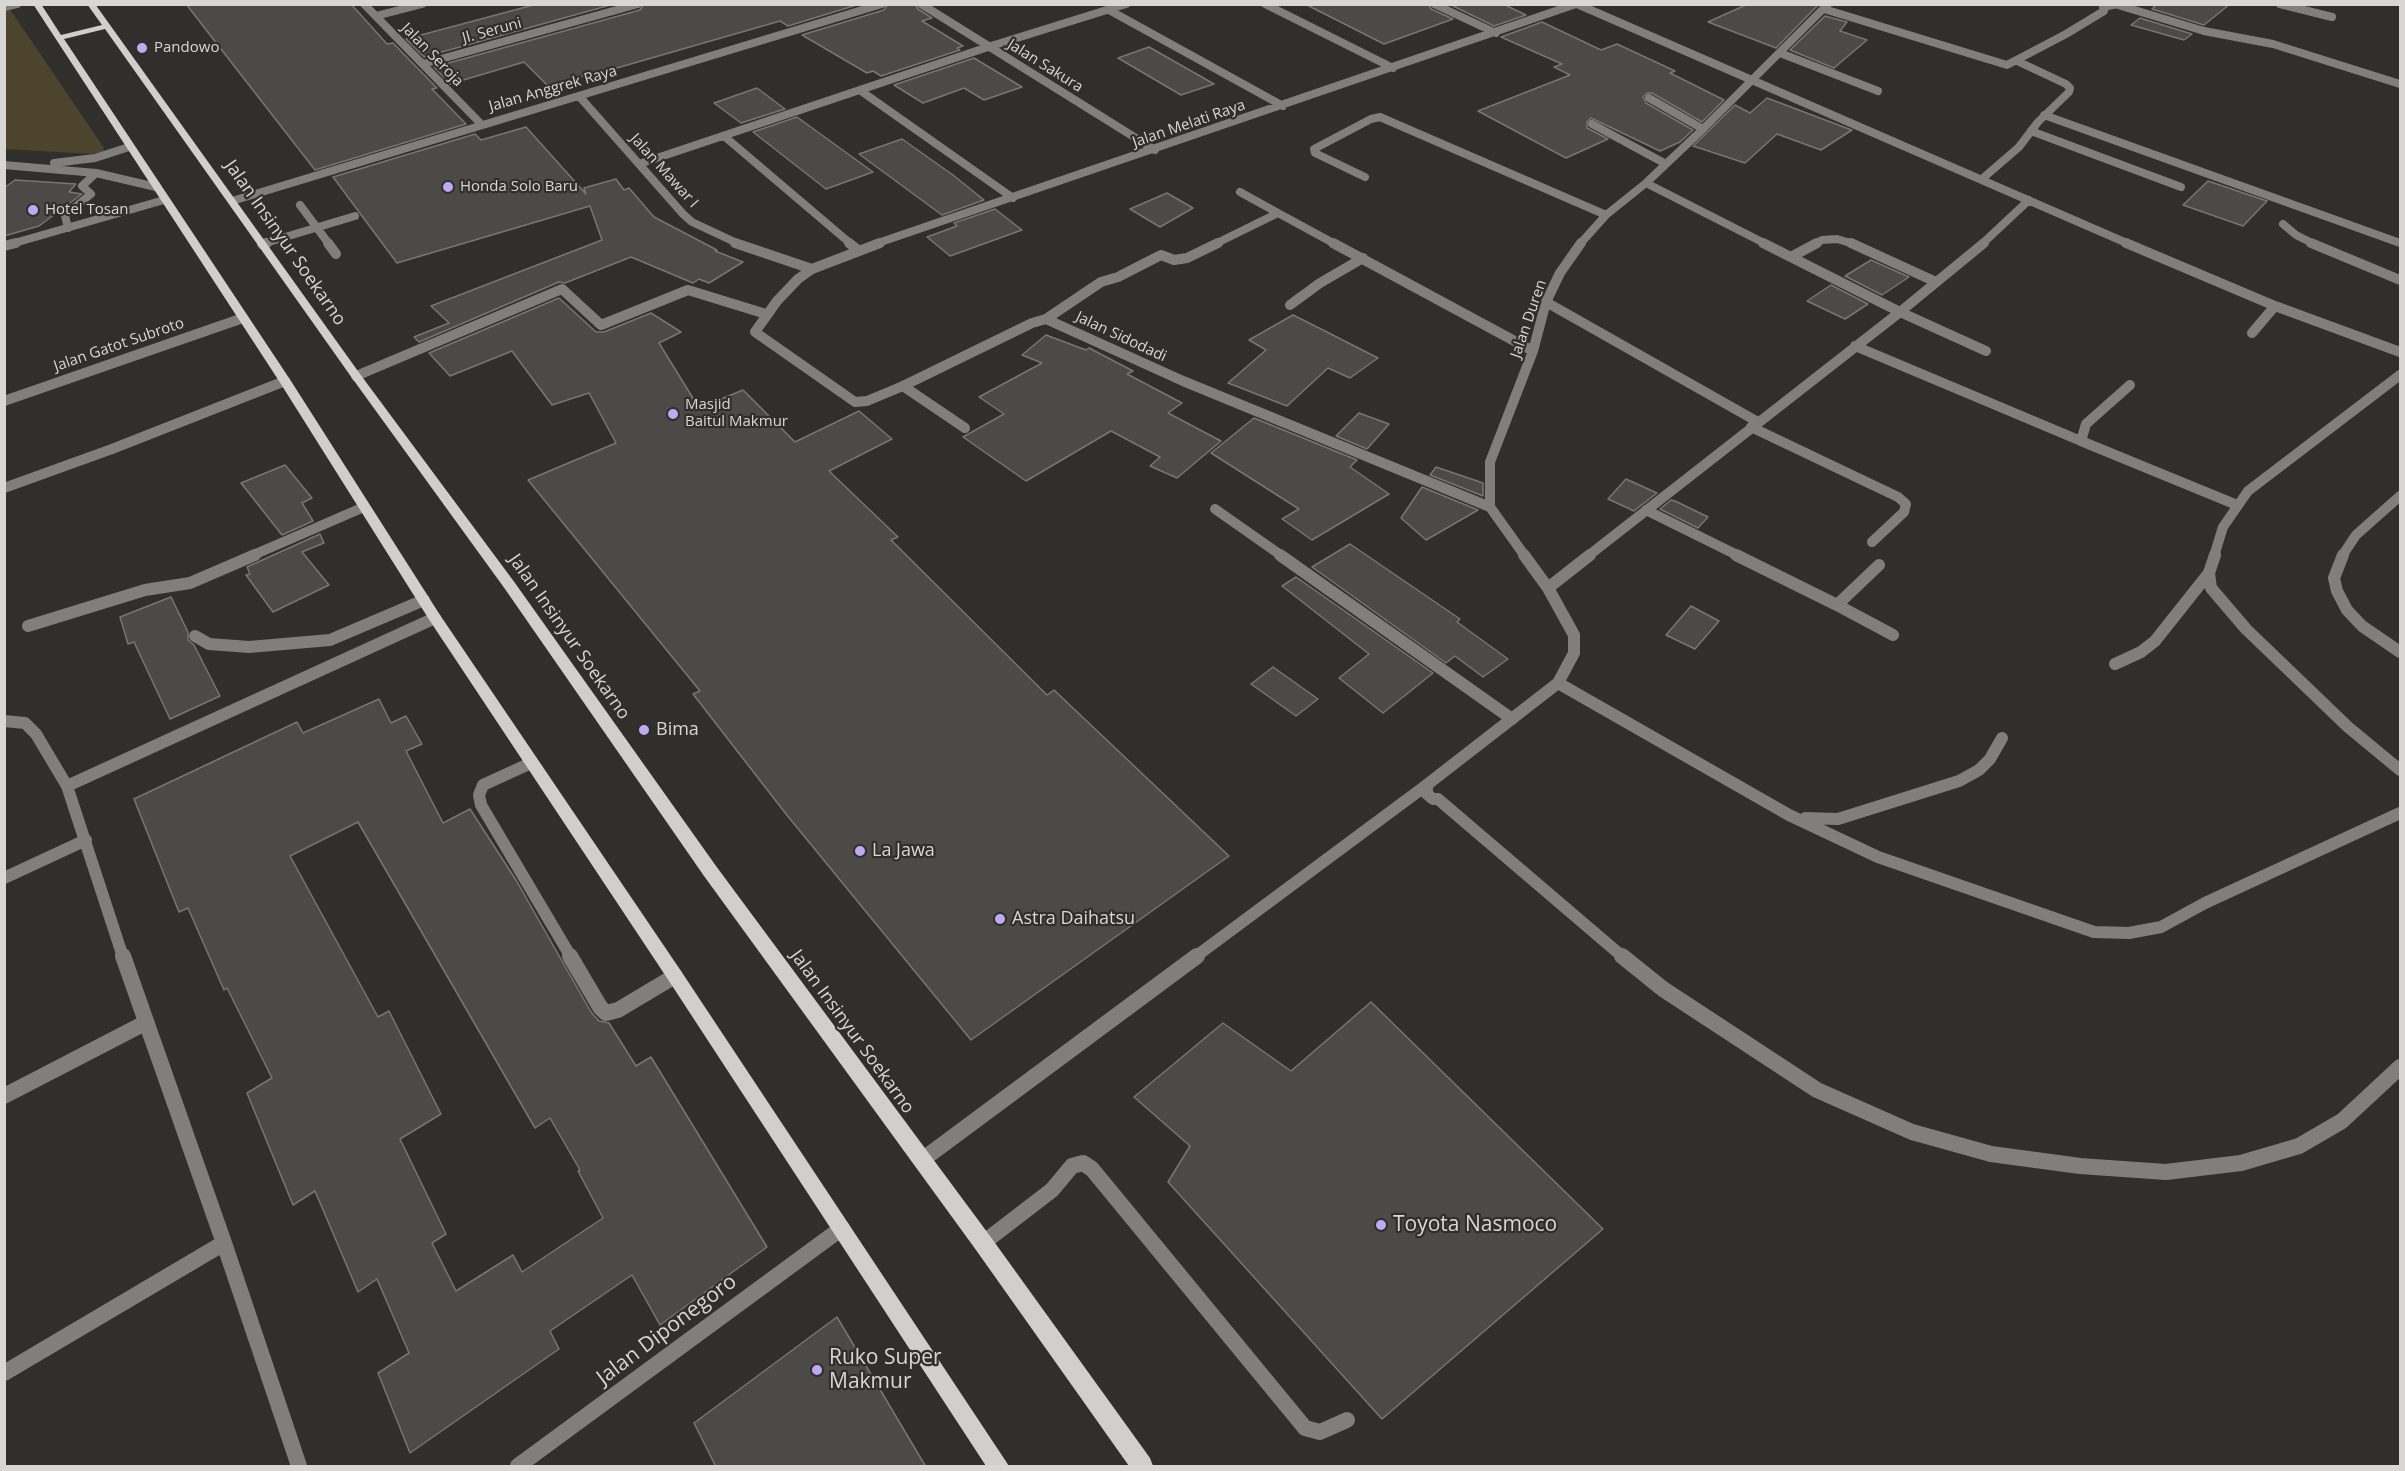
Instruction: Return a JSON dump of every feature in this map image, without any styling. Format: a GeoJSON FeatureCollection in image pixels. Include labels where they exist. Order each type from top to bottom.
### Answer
{"type":"FeatureCollection","features":[{"type":"Feature","properties":{"kind":"main road"},"geometry":{"type":"LineString","coordinates":[[36,4],[285,381],[435,618],[675,976],[998,1467]]}},
{"type":"Feature","properties":{"kind":"main road","name":"Jalan Insinyur Soekarno"},"geometry":{"type":"LineString","coordinates":[[91,4],[356,376],[510,586],[710,871],[983,1243],[1142,1467]]}},
{"type":"Feature","properties":{"kind":"main road"},"geometry":{"type":"LineString","coordinates":[[58,38],[107,26]]}},
{"type":"Feature","properties":{"kind":"street"},"geometry":{"type":"LineString","coordinates":[[4,7],[16,4]]}},
{"type":"Feature","properties":{"kind":"street","name":"Jalan Seroja"},"geometry":{"type":"LineString","coordinates":[[364,4],[481,124]]}},
{"type":"Feature","properties":{"kind":"street"},"geometry":{"type":"LineString","coordinates":[[376,16],[422,4]]}},
{"type":"Feature","properties":{"kind":"street","name":"Jl. Seruni"},"geometry":{"type":"LineString","coordinates":[[423,64],[638,4]]}},
{"type":"Feature","properties":{"kind":"street","name":"Jalan Anggrek Raya"},"geometry":{"type":"LineString","coordinates":[[232,201],[882,4]]}},
{"type":"Feature","properties":{"kind":"street","name":"Jalan Sakura"},"geometry":{"type":"LineString","coordinates":[[921,4],[1155,150]]}},
{"type":"Feature","properties":{"kind":"street"},"geometry":{"type":"LineString","coordinates":[[639,164],[988,47],[1126,4]]}},
{"type":"Feature","properties":{"kind":"street"},"geometry":{"type":"LineString","coordinates":[[1265,4],[1393,68]]}},
{"type":"Feature","properties":{"kind":"street"},"geometry":{"type":"LineString","coordinates":[[1434,4],[1496,33]]}},
{"type":"Feature","properties":{"kind":"street"},"geometry":{"type":"LineString","coordinates":[[1576,4],[1752,82],[2276,306],[2400,352]]}},
{"type":"Feature","properties":{"kind":"street","name":"Jalan Melati Raya"},"geometry":{"type":"LineString","coordinates":[[755,332],[766,314],[788,289],[812,269],[858,250],[1576,4]]}},
{"type":"Feature","properties":{"kind":"street"},"geometry":{"type":"LineString","coordinates":[[2280,4],[2332,17]]}},
{"type":"Feature","properties":{"kind":"street"},"geometry":{"type":"LineString","coordinates":[[2094,5],[2103,7],[2118,5],[2204,31],[2273,44],[2400,84]]}},
{"type":"Feature","properties":{"kind":"street"},"geometry":{"type":"LineString","coordinates":[[1826,7],[2007,65],[2104,11],[2103,7]]}},
{"type":"Feature","properties":{"kind":"street","name":"Jalan Duren"},"geometry":{"type":"LineString","coordinates":[[1490,507],[1488,480],[1490,462],[1533,351],[1546,302],[1560,273],[1583,238],[1703,129],[1826,7]]}},
{"type":"Feature","properties":{"kind":"street"},"geometry":{"type":"LineString","coordinates":[[1109,10],[1283,106]]}},
{"type":"Feature","properties":{"kind":"street"},"geometry":{"type":"LineString","coordinates":[[1780,53],[1878,91]]}},
{"type":"Feature","properties":{"kind":"street"},"geometry":{"type":"LineString","coordinates":[[1982,179],[2019,147],[2044,115],[2064,97],[2070,88],[2017,61]]}},
{"type":"Feature","properties":{"kind":"street"},"geometry":{"type":"LineString","coordinates":[[861,91],[1013,198]]}},
{"type":"Feature","properties":{"kind":"street","name":"Jalan Mawar I"},"geometry":{"type":"LineString","coordinates":[[579,96],[692,222],[732,242],[812,269]]}},
{"type":"Feature","properties":{"kind":"street"},"geometry":{"type":"LineString","coordinates":[[1649,98],[1703,129]]}},
{"type":"Feature","properties":{"kind":"street"},"geometry":{"type":"LineString","coordinates":[[2044,115],[2400,243]]}},
{"type":"Feature","properties":{"kind":"street"},"geometry":{"type":"LineString","coordinates":[[1365,177],[1315,153],[1314,149],[1371,119],[1380,117],[1606,215]]}},
{"type":"Feature","properties":{"kind":"street"},"geometry":{"type":"LineString","coordinates":[[1592,124],[1666,164]]}},
{"type":"Feature","properties":{"kind":"street"},"geometry":{"type":"LineString","coordinates":[[2031,131],[2181,187]]}},
{"type":"Feature","properties":{"kind":"street"},"geometry":{"type":"LineString","coordinates":[[724,136],[858,250]]}},
{"type":"Feature","properties":{"kind":"street"},"geometry":{"type":"LineString","coordinates":[[4,164],[49,164],[84,160],[112,154],[129,147]]}},
{"type":"Feature","properties":{"kind":"street"},"geometry":{"type":"LineString","coordinates":[[4,164],[128,178],[160,193]]}},
{"type":"Feature","properties":{"kind":"street"},"geometry":{"type":"LineString","coordinates":[[68,228],[65,215],[91,194],[82,186],[96,174]]}},
{"type":"Feature","properties":{"kind":"street"},"geometry":{"type":"LineString","coordinates":[[1646,183],[1900,312],[1986,351]]}},
{"type":"Feature","properties":{"kind":"street"},"geometry":{"type":"LineString","coordinates":[[1240,192],[1533,351]]}},
{"type":"Feature","properties":{"kind":"street"},"geometry":{"type":"LineString","coordinates":[[4,246],[68,228],[160,193]]}},
{"type":"Feature","properties":{"kind":"street"},"geometry":{"type":"LineString","coordinates":[[1548,588],[1754,424],[1900,312],[1991,237],[2030,200]]}},
{"type":"Feature","properties":{"kind":"street"},"geometry":{"type":"LineString","coordinates":[[300,205],[336,254]]}},
{"type":"Feature","properties":{"kind":"street"},"geometry":{"type":"LineString","coordinates":[[1046,319],[1101,282],[1161,255],[1174,260],[1187,258],[1278,213]]}},
{"type":"Feature","properties":{"kind":"street"},"geometry":{"type":"LineString","coordinates":[[262,244],[355,216]]}},
{"type":"Feature","properties":{"kind":"street"},"geometry":{"type":"LineString","coordinates":[[2283,224],[2296,235],[2320,248],[2400,280]]}},
{"type":"Feature","properties":{"kind":"street"},"geometry":{"type":"LineString","coordinates":[[1791,257],[1822,240],[1837,239],[1850,242],[1936,282]]}},
{"type":"Feature","properties":{"kind":"street"},"geometry":{"type":"LineString","coordinates":[[1290,305],[1312,288],[1363,258]]}},
{"type":"Feature","properties":{"kind":"street"},"geometry":{"type":"LineString","coordinates":[[356,376],[562,289],[601,325],[688,290],[766,314]]}},
{"type":"Feature","properties":{"kind":"street"},"geometry":{"type":"LineString","coordinates":[[1546,302],[1754,424],[1898,497],[1906,504],[1904,512],[1872,542]]}},
{"type":"Feature","properties":{"kind":"street"},"geometry":{"type":"LineString","coordinates":[[2252,333],[2276,306]]}},
{"type":"Feature","properties":{"kind":"street","name":"Jalan Gatot Subroto"},"geometry":{"type":"LineString","coordinates":[[4,401],[243,318]]}},
{"type":"Feature","properties":{"kind":"street","name":"Jalan Sidodadi"},"geometry":{"type":"LineString","coordinates":[[755,332],[826,384],[855,402],[867,401],[903,386],[1032,323],[1046,319],[1183,381],[1490,507]]}},
{"type":"Feature","properties":{"kind":"street"},"geometry":{"type":"LineString","coordinates":[[1856,346],[2233,503]]}},
{"type":"Feature","properties":{"kind":"street"},"geometry":{"type":"LineString","coordinates":[[2115,664],[2141,652],[2155,641],[2209,573],[2233,503],[2267,475],[2360,409],[2400,375]]}},
{"type":"Feature","properties":{"kind":"street"},"geometry":{"type":"LineString","coordinates":[[4,488],[112,449],[285,381]]}},
{"type":"Feature","properties":{"kind":"street"},"geometry":{"type":"LineString","coordinates":[[2081,441],[2086,424],[2130,385]]}},
{"type":"Feature","properties":{"kind":"street"},"geometry":{"type":"LineString","coordinates":[[903,386],[964,428]]}},
{"type":"Feature","properties":{"kind":"street"},"geometry":{"type":"LineString","coordinates":[[2400,496],[2356,535],[2340,559],[2334,578],[2337,591],[2347,610],[2362,626],[2400,652]]}},
{"type":"Feature","properties":{"kind":"street"},"geometry":{"type":"LineString","coordinates":[[28,627],[145,590],[190,583],[364,507]]}},
{"type":"Feature","properties":{"kind":"street"},"geometry":{"type":"LineString","coordinates":[[922,1160],[1425,788],[1558,683],[1574,654],[1574,634],[1548,588],[1490,507]]}},
{"type":"Feature","properties":{"kind":"street"},"geometry":{"type":"LineString","coordinates":[[1215,509],[1512,719]]}},
{"type":"Feature","properties":{"kind":"street"},"geometry":{"type":"LineString","coordinates":[[1646,510],[1893,635]]}},
{"type":"Feature","properties":{"kind":"street"},"geometry":{"type":"LineString","coordinates":[[1837,606],[1880,565]]}},
{"type":"Feature","properties":{"kind":"street"},"geometry":{"type":"LineString","coordinates":[[2209,573],[2211,588],[2246,629],[2349,728],[2400,770]]}},
{"type":"Feature","properties":{"kind":"street"},"geometry":{"type":"LineString","coordinates":[[195,636],[209,644],[249,647],[330,640],[424,600]]}},
{"type":"Feature","properties":{"kind":"street"},"geometry":{"type":"LineString","coordinates":[[67,786],[435,618]]}},
{"type":"Feature","properties":{"kind":"street"},"geometry":{"type":"LineString","coordinates":[[1558,683],[1789,815],[1878,857],[2094,932],[2128,933],[2162,927],[2205,903],[2400,813]]}},
{"type":"Feature","properties":{"kind":"street"},"geometry":{"type":"LineString","coordinates":[[4,721],[25,723],[36,734],[67,786],[145,1023],[224,1244],[299,1467]]}},
{"type":"Feature","properties":{"kind":"street"},"geometry":{"type":"LineString","coordinates":[[1789,815],[1816,820],[1838,819],[1931,791],[1979,771],[1990,759],[2002,738]]}},
{"type":"Feature","properties":{"kind":"street"},"geometry":{"type":"LineString","coordinates":[[531,763],[483,784],[479,795],[480,805],[600,1007],[606,1013],[618,1010],[675,976]]}},
{"type":"Feature","properties":{"kind":"street"},"geometry":{"type":"LineString","coordinates":[[1425,788],[1426,793],[1438,800],[1663,989],[1728,1034],[1817,1090],[1912,1132],[1991,1154],[2080,1166],[2166,1172],[2241,1163],[2299,1146],[2342,1121],[2400,1067]]}},
{"type":"Feature","properties":{"kind":"street"},"geometry":{"type":"LineString","coordinates":[[4,878],[86,840]]}},
{"type":"Feature","properties":{"kind":"street"},"geometry":{"type":"LineString","coordinates":[[4,1096],[145,1023]]}},
{"type":"Feature","properties":{"kind":"street"},"geometry":{"type":"LineString","coordinates":[[983,1243],[1052,1190],[1072,1166],[1083,1163],[1092,1169],[1305,1428],[1320,1432],[1347,1420]]}},
{"type":"Feature","properties":{"kind":"street","name":"Jalan Diponegoro"},"geometry":{"type":"LineString","coordinates":[[519,1467],[842,1228]]}},
{"type":"Feature","properties":{"kind":"street"},"geometry":{"type":"LineString","coordinates":[[4,1373],[224,1244]]}},
{"type":"Feature","properties":{"kind":"shaded area"},"geometry":{"type":"Polygon","coordinates":[[[4,5],[7,5],[104,148],[103,152],[92,154],[5,149],[4,5]]]}},
{"type":"Feature","properties":{"kind":"building"},"geometry":{"type":"Polygon","coordinates":[[[186,4],[351,4],[387,44],[393,43],[437,88],[432,89],[466,124],[315,170],[186,4]]]}},
{"type":"Feature","properties":{"kind":"building"},"geometry":{"type":"Polygon","coordinates":[[[537,4],[614,4],[424,57],[406,39],[537,4]]]}},
{"type":"Feature","properties":{"kind":"building"},"geometry":{"type":"Polygon","coordinates":[[[644,4],[860,4],[788,26],[780,21],[548,86],[524,62],[450,84],[434,67],[640,10],[644,4]]]}},
{"type":"Feature","properties":{"kind":"building"},"geometry":{"type":"Polygon","coordinates":[[[888,4],[915,4],[918,9],[932,18],[922,21],[963,46],[957,48],[960,50],[881,76],[873,71],[867,73],[802,35],[884,10],[888,4]]]}},
{"type":"Feature","properties":{"kind":"building"},"geometry":{"type":"Polygon","coordinates":[[[1305,4],[1428,4],[1431,9],[1453,19],[1384,44],[1305,4]]]}},
{"type":"Feature","properties":{"kind":"building"},"geometry":{"type":"Polygon","coordinates":[[[1449,4],[1503,4],[1526,15],[1494,26],[1449,4]]]}},
{"type":"Feature","properties":{"kind":"building"},"geometry":{"type":"Polygon","coordinates":[[[1748,4],[1819,4],[1776,48],[1708,22],[1748,4]]]}},
{"type":"Feature","properties":{"kind":"building"},"geometry":{"type":"Polygon","coordinates":[[[2157,4],[2230,4],[2204,25],[2152,9],[2157,4]]]}},
{"type":"Feature","properties":{"kind":"building"},"geometry":{"type":"Polygon","coordinates":[[[1825,16],[1847,22],[1840,31],[1867,40],[1834,68],[1790,50],[1825,16]]]}},
{"type":"Feature","properties":{"kind":"building"},"geometry":{"type":"Polygon","coordinates":[[[2140,18],[2192,34],[2184,40],[2131,25],[2140,18]]]}},
{"type":"Feature","properties":{"kind":"building"},"geometry":{"type":"Polygon","coordinates":[[[1542,22],[1601,50],[1617,44],[1675,71],[1670,73],[1724,100],[1702,122],[1652,93],[1647,93],[1643,97],[1646,103],[1693,130],[1680,142],[1660,151],[1591,118],[1587,122],[1587,128],[1608,139],[1566,158],[1478,111],[1570,75],[1554,67],[1562,64],[1501,37],[1542,22]]]}},
{"type":"Feature","properties":{"kind":"building"},"geometry":{"type":"Polygon","coordinates":[[[1149,47],[1214,84],[1181,95],[1118,58],[1149,47]]]}},
{"type":"Feature","properties":{"kind":"building"},"geometry":{"type":"Polygon","coordinates":[[[974,58],[1022,87],[984,100],[964,88],[923,103],[894,85],[974,58]]]}},
{"type":"Feature","properties":{"kind":"building"},"geometry":{"type":"Polygon","coordinates":[[[757,88],[785,109],[741,123],[714,103],[757,88]]]}},
{"type":"Feature","properties":{"kind":"building"},"geometry":{"type":"Polygon","coordinates":[[[1767,98],[1852,130],[1821,150],[1777,134],[1745,163],[1693,146],[1735,105],[1750,113],[1767,98]]]}},
{"type":"Feature","properties":{"kind":"building"},"geometry":{"type":"Polygon","coordinates":[[[797,117],[873,172],[826,189],[753,132],[797,117]]]}},
{"type":"Feature","properties":{"kind":"building"},"geometry":{"type":"Polygon","coordinates":[[[526,127],[586,194],[584,188],[616,179],[624,190],[629,188],[654,217],[717,250],[715,251],[743,262],[709,283],[699,279],[693,283],[631,257],[565,283],[559,282],[419,342],[414,337],[449,323],[431,306],[602,240],[590,206],[397,263],[333,177],[475,134],[481,140],[526,127]]]}},
{"type":"Feature","properties":{"kind":"building"},"geometry":{"type":"Polygon","coordinates":[[[902,139],[984,200],[942,215],[859,154],[902,139]]]}},
{"type":"Feature","properties":{"kind":"building","name":"Hotel Tosan"},"geometry":{"type":"Polygon","coordinates":[[[15,180],[76,184],[69,192],[82,194],[39,226],[4,236],[4,188],[15,180]]]}},
{"type":"Feature","properties":{"kind":"building"},"geometry":{"type":"Polygon","coordinates":[[[2208,181],[2267,201],[2243,226],[2183,205],[2208,181]]]}},
{"type":"Feature","properties":{"kind":"building"},"geometry":{"type":"Polygon","coordinates":[[[1167,193],[1193,208],[1160,227],[1130,209],[1167,193]]]}},
{"type":"Feature","properties":{"kind":"building"},"geometry":{"type":"Polygon","coordinates":[[[995,209],[1022,230],[950,256],[927,237],[957,226],[954,223],[995,209]]]}},
{"type":"Feature","properties":{"kind":"building"},"geometry":{"type":"Polygon","coordinates":[[[1871,260],[1909,277],[1882,295],[1845,276],[1871,260]]]}},
{"type":"Feature","properties":{"kind":"building"},"geometry":{"type":"Polygon","coordinates":[[[1831,285],[1868,304],[1845,319],[1807,301],[1831,285]]]}},
{"type":"Feature","properties":{"kind":"building"},"geometry":{"type":"Polygon","coordinates":[[[559,298],[596,332],[604,332],[651,313],[681,332],[659,343],[699,408],[743,390],[795,442],[859,411],[892,439],[829,471],[898,537],[891,540],[1047,695],[1054,690],[1229,856],[971,1040],[786,814],[693,694],[700,691],[528,480],[616,443],[589,393],[552,405],[512,351],[450,376],[429,353],[559,298]]]}},
{"type":"Feature","properties":{"kind":"building"},"geometry":{"type":"Polygon","coordinates":[[[1293,315],[1378,358],[1350,378],[1328,368],[1287,406],[1228,383],[1266,350],[1249,340],[1293,315]]]}},
{"type":"Feature","properties":{"kind":"building"},"geometry":{"type":"Polygon","coordinates":[[[1046,335],[1086,350],[1089,348],[1133,371],[1127,374],[1182,403],[1168,413],[1221,441],[1177,478],[1150,466],[1160,457],[1111,431],[1026,481],[963,437],[1004,414],[979,397],[1042,363],[1022,355],[1046,335]]]}},
{"type":"Feature","properties":{"kind":"building"},"geometry":{"type":"Polygon","coordinates":[[[1359,413],[1389,424],[1367,449],[1336,436],[1359,413]]]}},
{"type":"Feature","properties":{"kind":"building"},"geometry":{"type":"Polygon","coordinates":[[[1254,418],[1357,460],[1350,467],[1389,494],[1312,540],[1282,519],[1299,509],[1211,453],[1254,418]]]}},
{"type":"Feature","properties":{"kind":"building"},"geometry":{"type":"Polygon","coordinates":[[[285,465],[312,498],[302,503],[313,521],[282,535],[241,483],[285,465]]]}},
{"type":"Feature","properties":{"kind":"building"},"geometry":{"type":"Polygon","coordinates":[[[1436,467],[1483,483],[1483,496],[1430,475],[1436,467]]]}},
{"type":"Feature","properties":{"kind":"building"},"geometry":{"type":"Polygon","coordinates":[[[1626,479],[1657,493],[1634,511],[1608,499],[1626,479]]]}},
{"type":"Feature","properties":{"kind":"building"},"geometry":{"type":"Polygon","coordinates":[[[1422,487],[1478,510],[1426,540],[1401,518],[1422,487]]]}},
{"type":"Feature","properties":{"kind":"building"},"geometry":{"type":"Polygon","coordinates":[[[1671,500],[1708,517],[1698,528],[1660,509],[1671,500]]]}},
{"type":"Feature","properties":{"kind":"building"},"geometry":{"type":"Polygon","coordinates":[[[320,534],[324,543],[302,552],[329,585],[273,612],[246,575],[250,574],[247,567],[320,534]]]}},
{"type":"Feature","properties":{"kind":"building"},"geometry":{"type":"Polygon","coordinates":[[[1350,544],[1460,619],[1457,622],[1508,659],[1483,677],[1455,656],[1446,663],[1312,567],[1350,544]]]}},
{"type":"Feature","properties":{"kind":"building"},"geometry":{"type":"Polygon","coordinates":[[[1296,577],[1433,673],[1383,713],[1339,678],[1369,654],[1282,586],[1296,577]]]}},
{"type":"Feature","properties":{"kind":"building"},"geometry":{"type":"Polygon","coordinates":[[[171,597],[188,632],[188,640],[194,645],[220,696],[170,719],[134,642],[128,644],[120,617],[171,597]]]}},
{"type":"Feature","properties":{"kind":"building"},"geometry":{"type":"Polygon","coordinates":[[[1691,606],[1719,621],[1695,649],[1666,635],[1691,606]]]}},
{"type":"Feature","properties":{"kind":"building"},"geometry":{"type":"Polygon","coordinates":[[[1273,667],[1318,699],[1296,716],[1251,684],[1273,667]]]}},
{"type":"Feature","properties":{"kind":"building"},"geometry":{"type":"Polygon","coordinates":[[[379,699],[391,723],[406,716],[422,744],[406,751],[443,823],[470,809],[516,880],[591,1012],[599,1021],[609,1023],[636,1066],[651,1057],[767,1247],[660,1325],[632,1275],[550,1331],[559,1349],[410,1453],[378,1373],[409,1353],[377,1279],[358,1292],[315,1191],[293,1205],[247,1093],[272,1078],[227,988],[224,990],[188,908],[179,912],[134,799],[297,722],[303,733],[379,699]],[[358,822],[290,856],[378,1017],[389,1011],[441,1114],[400,1139],[446,1234],[432,1243],[456,1291],[513,1255],[522,1272],[603,1218],[578,1171],[580,1170],[550,1118],[535,1128],[358,822]]]}},
{"type":"Feature","properties":{"kind":"building"},"geometry":{"type":"Polygon","coordinates":[[[1371,1002],[1603,1229],[1382,1419],[1168,1182],[1190,1146],[1134,1097],[1223,1023],[1291,1071],[1371,1002]]]}},
{"type":"Feature","properties":{"kind":"building","name":"Ruko Super Makmur"},"geometry":{"type":"Polygon","coordinates":[[[837,1317],[926,1467],[716,1467],[694,1423],[837,1317]]]}},
{"type":"Feature","properties":{"kind":"place","name":"Pandowo"},"geometry":{"type":"Point","coordinates":[142,48]}},
{"type":"Feature","properties":{"kind":"place","name":"Honda Solo Baru"},"geometry":{"type":"Point","coordinates":[448,187]}},
{"type":"Feature","properties":{"kind":"place","name":"Hotel Tosan"},"geometry":{"type":"Point","coordinates":[33,210]}},
{"type":"Feature","properties":{"kind":"place","name":"Masjid Baitul Makmur"},"geometry":{"type":"Point","coordinates":[673,414]}},
{"type":"Feature","properties":{"kind":"place","name":"Bima"},"geometry":{"type":"Point","coordinates":[644,730]}},
{"type":"Feature","properties":{"kind":"place","name":"La Jawa"},"geometry":{"type":"Point","coordinates":[860,851]}},
{"type":"Feature","properties":{"kind":"place","name":"Astra Daihatsu"},"geometry":{"type":"Point","coordinates":[1000,919]}},
{"type":"Feature","properties":{"kind":"place","name":"Toyota Nasmoco"},"geometry":{"type":"Point","coordinates":[1381,1225]}},
{"type":"Feature","properties":{"kind":"place","name":"Ruko Super Makmur"},"geometry":{"type":"Point","coordinates":[817,1370]}}]}
